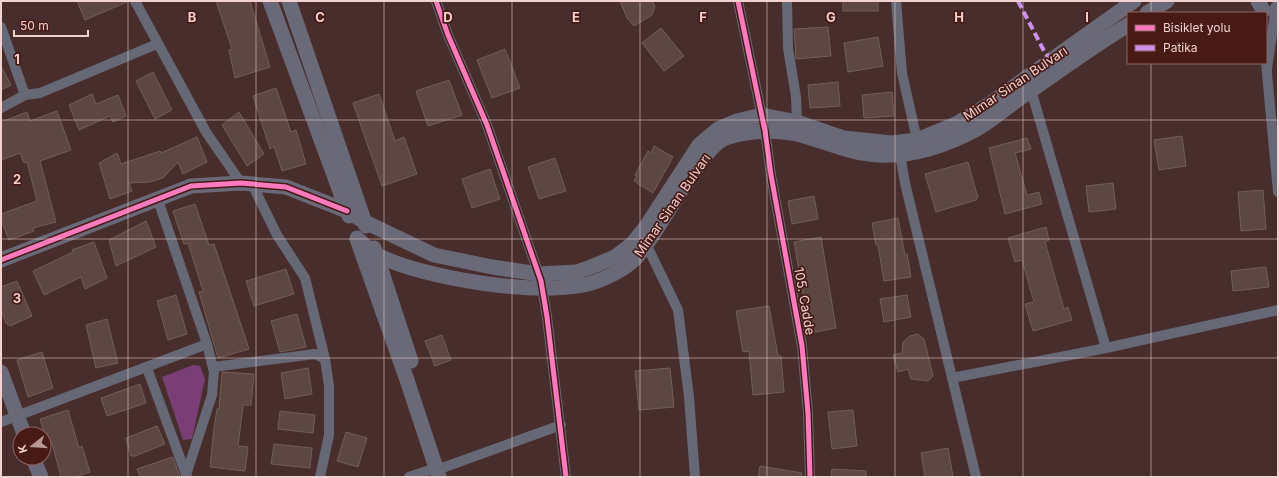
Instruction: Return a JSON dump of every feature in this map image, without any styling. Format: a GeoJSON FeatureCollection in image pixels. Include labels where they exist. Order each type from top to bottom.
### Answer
{"type":"FeatureCollection","features":[{"type":"Feature","properties":{"kind":"main road"},"geometry":{"type":"LineString","coordinates":[[270,1],[407,380],[442,472]]}},
{"type":"Feature","properties":{"kind":"main road"},"geometry":{"type":"LineString","coordinates":[[289,1],[376,254],[442,472]]}},
{"type":"Feature","properties":{"kind":"main road","name":"Mimar Sinan Bulvarı"},"geometry":{"type":"LineString","coordinates":[[1,260],[191,186],[246,183],[286,187],[347,211],[365,222],[434,256],[492,267],[541,281],[591,267],[615,257],[632,244],[645,228],[698,145],[718,129],[737,120],[762,115],[797,122],[844,138],[892,144],[917,140],[956,124],[988,105],[1134,1]]}},
{"type":"Feature","properties":{"kind":"main road"},"geometry":{"type":"LineString","coordinates":[[1149,12],[1166,1]]}},
{"type":"Feature","properties":{"kind":"main road","name":"Mimar Sinan Bulvarı"},"geometry":{"type":"LineString","coordinates":[[356,238],[376,254],[415,270],[496,285],[541,281],[588,284],[613,274],[632,261],[647,246],[712,147],[724,139],[765,131],[799,135],[844,149],[877,155],[916,152],[943,144],[978,128],[1031,90],[1127,26]]}},
{"type":"Feature","properties":{"kind":"main road"},"geometry":{"type":"LineString","coordinates":[[1,372],[20,426]]}},
{"type":"Feature","properties":{"kind":"main road"},"geometry":{"type":"LineString","coordinates":[[36,466],[41,477]]}},
{"type":"Feature","properties":{"kind":"street"},"geometry":{"type":"LineString","coordinates":[[135,1],[206,132],[246,183],[305,278],[325,360],[329,386],[328,435],[320,477]]}},
{"type":"Feature","properties":{"kind":"street"},"geometry":{"type":"LineString","coordinates":[[436,1],[448,35],[487,125],[541,281],[561,425],[566,477]]}},
{"type":"Feature","properties":{"kind":"street","name":"105. Cadde"},"geometry":{"type":"LineString","coordinates":[[738,1],[765,131],[770,175],[802,346],[808,413],[810,477]]}},
{"type":"Feature","properties":{"kind":"street"},"geometry":{"type":"LineString","coordinates":[[787,1],[788,48],[796,97],[797,122]]}},
{"type":"Feature","properties":{"kind":"street"},"geometry":{"type":"LineString","coordinates":[[896,1],[902,72],[917,140]]}},
{"type":"Feature","properties":{"kind":"street"},"geometry":{"type":"LineString","coordinates":[[1267,73],[1268,7]]}},
{"type":"Feature","properties":{"kind":"street"},"geometry":{"type":"LineString","coordinates":[[1,27],[26,95]]}},
{"type":"Feature","properties":{"kind":"street"},"geometry":{"type":"LineString","coordinates":[[1,108],[26,95],[40,93],[157,44]]}},
{"type":"Feature","properties":{"kind":"street"},"geometry":{"type":"LineString","coordinates":[[1266,64],[1278,192]]}},
{"type":"Feature","properties":{"kind":"street"},"geometry":{"type":"LineString","coordinates":[[1031,90],[1106,348]]}},
{"type":"Feature","properties":{"kind":"street"},"geometry":{"type":"LineString","coordinates":[[900,154],[905,183],[976,477]]}},
{"type":"Feature","properties":{"kind":"street"},"geometry":{"type":"LineString","coordinates":[[158,200],[207,344],[213,367],[212,395],[187,476]]}},
{"type":"Feature","properties":{"kind":"street"},"geometry":{"type":"LineString","coordinates":[[647,246],[678,310],[689,398],[695,477]]}},
{"type":"Feature","properties":{"kind":"street"},"geometry":{"type":"LineString","coordinates":[[952,378],[1106,348],[1278,310]]}},
{"type":"Feature","properties":{"kind":"street"},"geometry":{"type":"LineString","coordinates":[[1,422],[207,344]]}},
{"type":"Feature","properties":{"kind":"street"},"geometry":{"type":"LineString","coordinates":[[213,367],[315,354],[325,360]]}},
{"type":"Feature","properties":{"kind":"street"},"geometry":{"type":"LineString","coordinates":[[147,368],[187,476]]}},
{"type":"Feature","properties":{"kind":"street"},"geometry":{"type":"LineString","coordinates":[[409,477],[442,472],[561,425]]}},
{"type":"Feature","properties":{"kind":"shaded area"},"geometry":{"type":"Polygon","coordinates":[[[193,365],[200,366],[205,379],[192,439],[183,440],[162,377],[193,365]]]}},
{"type":"Feature","properties":{"kind":"building"},"geometry":{"type":"Polygon","coordinates":[[[77,1],[129,1],[85,20],[77,1]]]}},
{"type":"Feature","properties":{"kind":"building"},"geometry":{"type":"Polygon","coordinates":[[[216,1],[250,1],[270,67],[235,78],[229,50],[232,49],[216,1]]]}},
{"type":"Feature","properties":{"kind":"building"},"geometry":{"type":"Polygon","coordinates":[[[620,1],[652,1],[655,6],[652,15],[634,26],[627,18],[620,1]]]}},
{"type":"Feature","properties":{"kind":"building"},"geometry":{"type":"Polygon","coordinates":[[[843,1],[878,1],[878,11],[843,11],[843,1]]]}},
{"type":"Feature","properties":{"kind":"building"},"geometry":{"type":"Polygon","coordinates":[[[828,27],[831,56],[796,59],[794,29],[828,27]]]}},
{"type":"Feature","properties":{"kind":"building"},"geometry":{"type":"Polygon","coordinates":[[[661,28],[684,56],[664,71],[642,43],[661,28]]]}},
{"type":"Feature","properties":{"kind":"building"},"geometry":{"type":"Polygon","coordinates":[[[878,37],[883,66],[848,72],[844,43],[878,37]]]}},
{"type":"Feature","properties":{"kind":"building"},"geometry":{"type":"Polygon","coordinates":[[[505,49],[520,88],[492,98],[477,60],[505,49]]]}},
{"type":"Feature","properties":{"kind":"building"},"geometry":{"type":"Polygon","coordinates":[[[1,66],[11,85],[1,90],[1,66]]]}},
{"type":"Feature","properties":{"kind":"building"},"geometry":{"type":"Polygon","coordinates":[[[153,72],[172,110],[155,119],[136,81],[153,72]]]}},
{"type":"Feature","properties":{"kind":"building"},"geometry":{"type":"Polygon","coordinates":[[[449,80],[462,115],[428,126],[416,91],[449,80]]]}},
{"type":"Feature","properties":{"kind":"building"},"geometry":{"type":"Polygon","coordinates":[[[838,82],[840,106],[810,108],[808,85],[838,82]]]}},
{"type":"Feature","properties":{"kind":"building"},"geometry":{"type":"Polygon","coordinates":[[[276,88],[291,132],[296,130],[306,164],[282,171],[274,146],[270,149],[253,96],[276,88]]]}},
{"type":"Feature","properties":{"kind":"building"},"geometry":{"type":"Polygon","coordinates":[[[892,92],[894,116],[864,118],[862,95],[892,92]]]}},
{"type":"Feature","properties":{"kind":"building"},"geometry":{"type":"Polygon","coordinates":[[[92,94],[96,104],[118,95],[126,116],[113,122],[110,116],[79,130],[69,105],[92,94]]]}},
{"type":"Feature","properties":{"kind":"building"},"geometry":{"type":"Polygon","coordinates":[[[379,94],[395,141],[404,137],[417,174],[382,186],[353,103],[379,94]]]}},
{"type":"Feature","properties":{"kind":"building"},"geometry":{"type":"Polygon","coordinates":[[[57,111],[71,150],[40,161],[56,222],[33,228],[34,231],[9,240],[1,220],[1,214],[37,201],[27,162],[24,163],[20,153],[1,160],[1,122],[27,112],[30,121],[57,111]]]}},
{"type":"Feature","properties":{"kind":"building"},"geometry":{"type":"Polygon","coordinates":[[[239,112],[264,154],[247,166],[222,125],[239,112]]]}},
{"type":"Feature","properties":{"kind":"building"},"geometry":{"type":"Polygon","coordinates":[[[1182,136],[1186,166],[1159,170],[1154,140],[1182,136]]]}},
{"type":"Feature","properties":{"kind":"building"},"geometry":{"type":"Polygon","coordinates":[[[197,137],[207,162],[183,174],[178,162],[163,178],[150,182],[129,183],[132,191],[110,199],[99,163],[117,153],[121,164],[160,151],[161,153],[197,137]]]}},
{"type":"Feature","properties":{"kind":"building"},"geometry":{"type":"Polygon","coordinates":[[[1027,138],[1031,149],[1015,153],[1027,195],[1039,192],[1042,204],[1005,214],[989,148],[1027,138]]]}},
{"type":"Feature","properties":{"kind":"building"},"geometry":{"type":"Polygon","coordinates":[[[654,146],[673,157],[653,193],[634,181],[637,176],[635,175],[648,151],[651,153],[654,146]]]}},
{"type":"Feature","properties":{"kind":"building"},"geometry":{"type":"Polygon","coordinates":[[[555,158],[566,191],[539,199],[528,167],[555,158]]]}},
{"type":"Feature","properties":{"kind":"building"},"geometry":{"type":"Polygon","coordinates":[[[968,162],[978,198],[976,200],[936,212],[925,174],[968,162]]]}},
{"type":"Feature","properties":{"kind":"building"},"geometry":{"type":"Polygon","coordinates":[[[490,169],[500,199],[472,208],[462,179],[490,169]]]}},
{"type":"Feature","properties":{"kind":"building"},"geometry":{"type":"Polygon","coordinates":[[[1113,183],[1116,209],[1089,212],[1086,186],[1113,183]]]}},
{"type":"Feature","properties":{"kind":"building"},"geometry":{"type":"Polygon","coordinates":[[[1263,190],[1266,229],[1241,231],[1238,192],[1263,190]]]}},
{"type":"Feature","properties":{"kind":"building"},"geometry":{"type":"Polygon","coordinates":[[[814,196],[818,219],[792,224],[788,201],[814,196]]]}},
{"type":"Feature","properties":{"kind":"building"},"geometry":{"type":"Polygon","coordinates":[[[195,204],[209,245],[214,244],[249,349],[218,358],[199,292],[203,291],[188,243],[184,244],[173,211],[195,204]]]}},
{"type":"Feature","properties":{"kind":"building"},"geometry":{"type":"Polygon","coordinates":[[[898,218],[911,277],[884,281],[878,245],[876,245],[872,223],[898,218]]]}},
{"type":"Feature","properties":{"kind":"building"},"geometry":{"type":"Polygon","coordinates":[[[146,221],[156,247],[116,266],[109,240],[146,221]]]}},
{"type":"Feature","properties":{"kind":"building"},"geometry":{"type":"Polygon","coordinates":[[[1046,227],[1049,240],[1045,242],[1064,309],[1068,307],[1072,320],[1033,331],[1025,304],[1034,302],[1022,260],[1015,262],[1008,238],[1046,227]]]}},
{"type":"Feature","properties":{"kind":"building"},"geometry":{"type":"Polygon","coordinates":[[[821,237],[836,328],[810,333],[794,242],[821,237]]]}},
{"type":"Feature","properties":{"kind":"building"},"geometry":{"type":"Polygon","coordinates":[[[94,242],[107,278],[85,289],[81,277],[44,295],[33,271],[73,252],[72,250],[94,242]]]}},
{"type":"Feature","properties":{"kind":"building"},"geometry":{"type":"Polygon","coordinates":[[[1266,267],[1269,287],[1233,291],[1231,271],[1266,267]]]}},
{"type":"Feature","properties":{"kind":"building"},"geometry":{"type":"Polygon","coordinates":[[[286,269],[294,294],[254,306],[246,281],[286,269]]]}},
{"type":"Feature","properties":{"kind":"building"},"geometry":{"type":"Polygon","coordinates":[[[17,281],[32,316],[10,326],[6,323],[1,310],[1,287],[17,281]]]}},
{"type":"Feature","properties":{"kind":"building"},"geometry":{"type":"Polygon","coordinates":[[[176,295],[187,334],[168,340],[157,301],[176,295]]]}},
{"type":"Feature","properties":{"kind":"building"},"geometry":{"type":"Polygon","coordinates":[[[907,295],[911,317],[884,322],[880,299],[907,295]]]}},
{"type":"Feature","properties":{"kind":"building"},"geometry":{"type":"Polygon","coordinates":[[[769,306],[778,356],[781,356],[784,392],[753,395],[749,351],[743,352],[736,311],[769,306]]]}},
{"type":"Feature","properties":{"kind":"building"},"geometry":{"type":"Polygon","coordinates":[[[297,314],[306,347],[280,352],[271,321],[297,314]]]}},
{"type":"Feature","properties":{"kind":"building"},"geometry":{"type":"Polygon","coordinates":[[[107,319],[118,363],[96,368],[86,325],[107,319]]]}},
{"type":"Feature","properties":{"kind":"building"},"geometry":{"type":"Polygon","coordinates":[[[918,334],[924,339],[933,376],[928,381],[911,379],[908,369],[898,372],[893,355],[902,353],[903,342],[910,336],[918,334]]]}},
{"type":"Feature","properties":{"kind":"building"},"geometry":{"type":"Polygon","coordinates":[[[442,335],[451,360],[435,366],[425,341],[442,335]]]}},
{"type":"Feature","properties":{"kind":"building"},"geometry":{"type":"Polygon","coordinates":[[[42,352],[53,388],[28,397],[17,360],[42,352]]]}},
{"type":"Feature","properties":{"kind":"building"},"geometry":{"type":"Polygon","coordinates":[[[308,368],[312,394],[285,399],[281,373],[308,368]]]}},
{"type":"Feature","properties":{"kind":"building"},"geometry":{"type":"Polygon","coordinates":[[[670,368],[674,407],[639,410],[635,371],[670,368]]]}},
{"type":"Feature","properties":{"kind":"building"},"geometry":{"type":"Polygon","coordinates":[[[222,372],[254,374],[251,405],[243,406],[238,446],[248,447],[245,471],[210,467],[214,428],[217,409],[219,409],[222,372]]]}},
{"type":"Feature","properties":{"kind":"building"},"geometry":{"type":"Polygon","coordinates":[[[140,384],[146,403],[107,416],[101,398],[140,384]]]}},
{"type":"Feature","properties":{"kind":"building"},"geometry":{"type":"Polygon","coordinates":[[[68,410],[79,448],[82,446],[90,472],[75,477],[61,477],[52,443],[52,426],[42,426],[40,419],[68,410]]]}},
{"type":"Feature","properties":{"kind":"building"},"geometry":{"type":"Polygon","coordinates":[[[853,410],[857,446],[832,449],[828,412],[853,410]]]}},
{"type":"Feature","properties":{"kind":"building"},"geometry":{"type":"Polygon","coordinates":[[[280,411],[315,415],[313,433],[278,429],[280,411]]]}},
{"type":"Feature","properties":{"kind":"building"},"geometry":{"type":"Polygon","coordinates":[[[157,426],[165,444],[135,456],[131,456],[126,438],[157,426]]]}},
{"type":"Feature","properties":{"kind":"building"},"geometry":{"type":"Polygon","coordinates":[[[346,432],[367,438],[358,467],[337,461],[346,432]]]}},
{"type":"Feature","properties":{"kind":"building"},"geometry":{"type":"Polygon","coordinates":[[[274,444],[312,448],[310,468],[271,464],[274,444]]]}},
{"type":"Feature","properties":{"kind":"building"},"geometry":{"type":"Polygon","coordinates":[[[948,448],[953,477],[925,477],[921,453],[948,448]]]}},
{"type":"Feature","properties":{"kind":"building"},"geometry":{"type":"Polygon","coordinates":[[[173,457],[180,477],[140,477],[137,469],[173,457]]]}},
{"type":"Feature","properties":{"kind":"building"},"geometry":{"type":"Polygon","coordinates":[[[760,466],[802,473],[801,477],[758,477],[760,466]]]}},
{"type":"Feature","properties":{"kind":"building"},"geometry":{"type":"Polygon","coordinates":[[[832,469],[866,471],[866,477],[831,477],[832,469]]]}},
{"type":"Feature","properties":{"kind":"marked path"},"geometry":{"type":"LineString","coordinates":[[1018,1],[1043,49],[1050,59]]}},
{"type":"Feature","properties":{"kind":"cycle path"},"geometry":{"type":"LineString","coordinates":[[436,1],[448,35],[487,125],[541,281],[547,317],[566,477]]}},
{"type":"Feature","properties":{"kind":"cycle path"},"geometry":{"type":"LineString","coordinates":[[738,1],[765,131],[771,175],[802,346],[808,413],[810,477]]}},
{"type":"Feature","properties":{"kind":"cycle path"},"geometry":{"type":"LineString","coordinates":[[1,260],[191,186],[241,183],[286,187],[347,211]]}}]}
